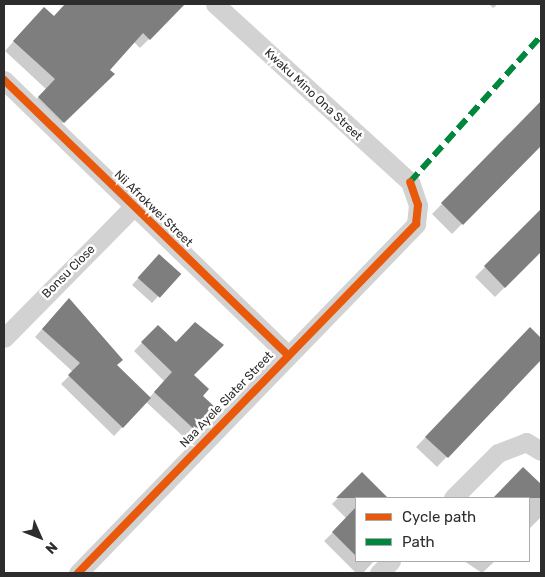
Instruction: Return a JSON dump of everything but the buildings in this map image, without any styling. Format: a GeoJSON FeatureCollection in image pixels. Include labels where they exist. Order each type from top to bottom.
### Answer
{"type":"FeatureCollection","features":[{"type":"Feature","properties":{"kind":"street","name":"Kwaku Mino Ona Street"},"geometry":{"type":"LineString","coordinates":[[215,4],[410,182],[418,205],[416,224]]}},
{"type":"Feature","properties":{"kind":"street","name":"Nii Afrokwei Street"},"geometry":{"type":"LineString","coordinates":[[4,80],[286,354]]}},
{"type":"Feature","properties":{"kind":"street","name":"Bonsu Close"},"geometry":{"type":"LineString","coordinates":[[4,338],[134,206]]}},
{"type":"Feature","properties":{"kind":"street","name":"Naa Ayele Slater Street"},"geometry":{"type":"LineString","coordinates":[[78,573],[286,354],[416,224]]}},
{"type":"Feature","properties":{"kind":"street"},"geometry":{"type":"LineString","coordinates":[[454,497],[498,453],[526,442],[540,448]]}},
{"type":"Feature","properties":{"kind":"street"},"geometry":{"type":"LineString","coordinates":[[379,573],[391,562]]}},
{"type":"Feature","properties":{"kind":"marked path"},"geometry":{"type":"LineString","coordinates":[[410,182],[541,36]]}},
{"type":"Feature","properties":{"kind":"cycle path"},"geometry":{"type":"LineString","coordinates":[[4,80],[287,354]]}},
{"type":"Feature","properties":{"kind":"cycle path"},"geometry":{"type":"LineString","coordinates":[[78,573],[416,224],[418,205],[410,182]]}}]}
